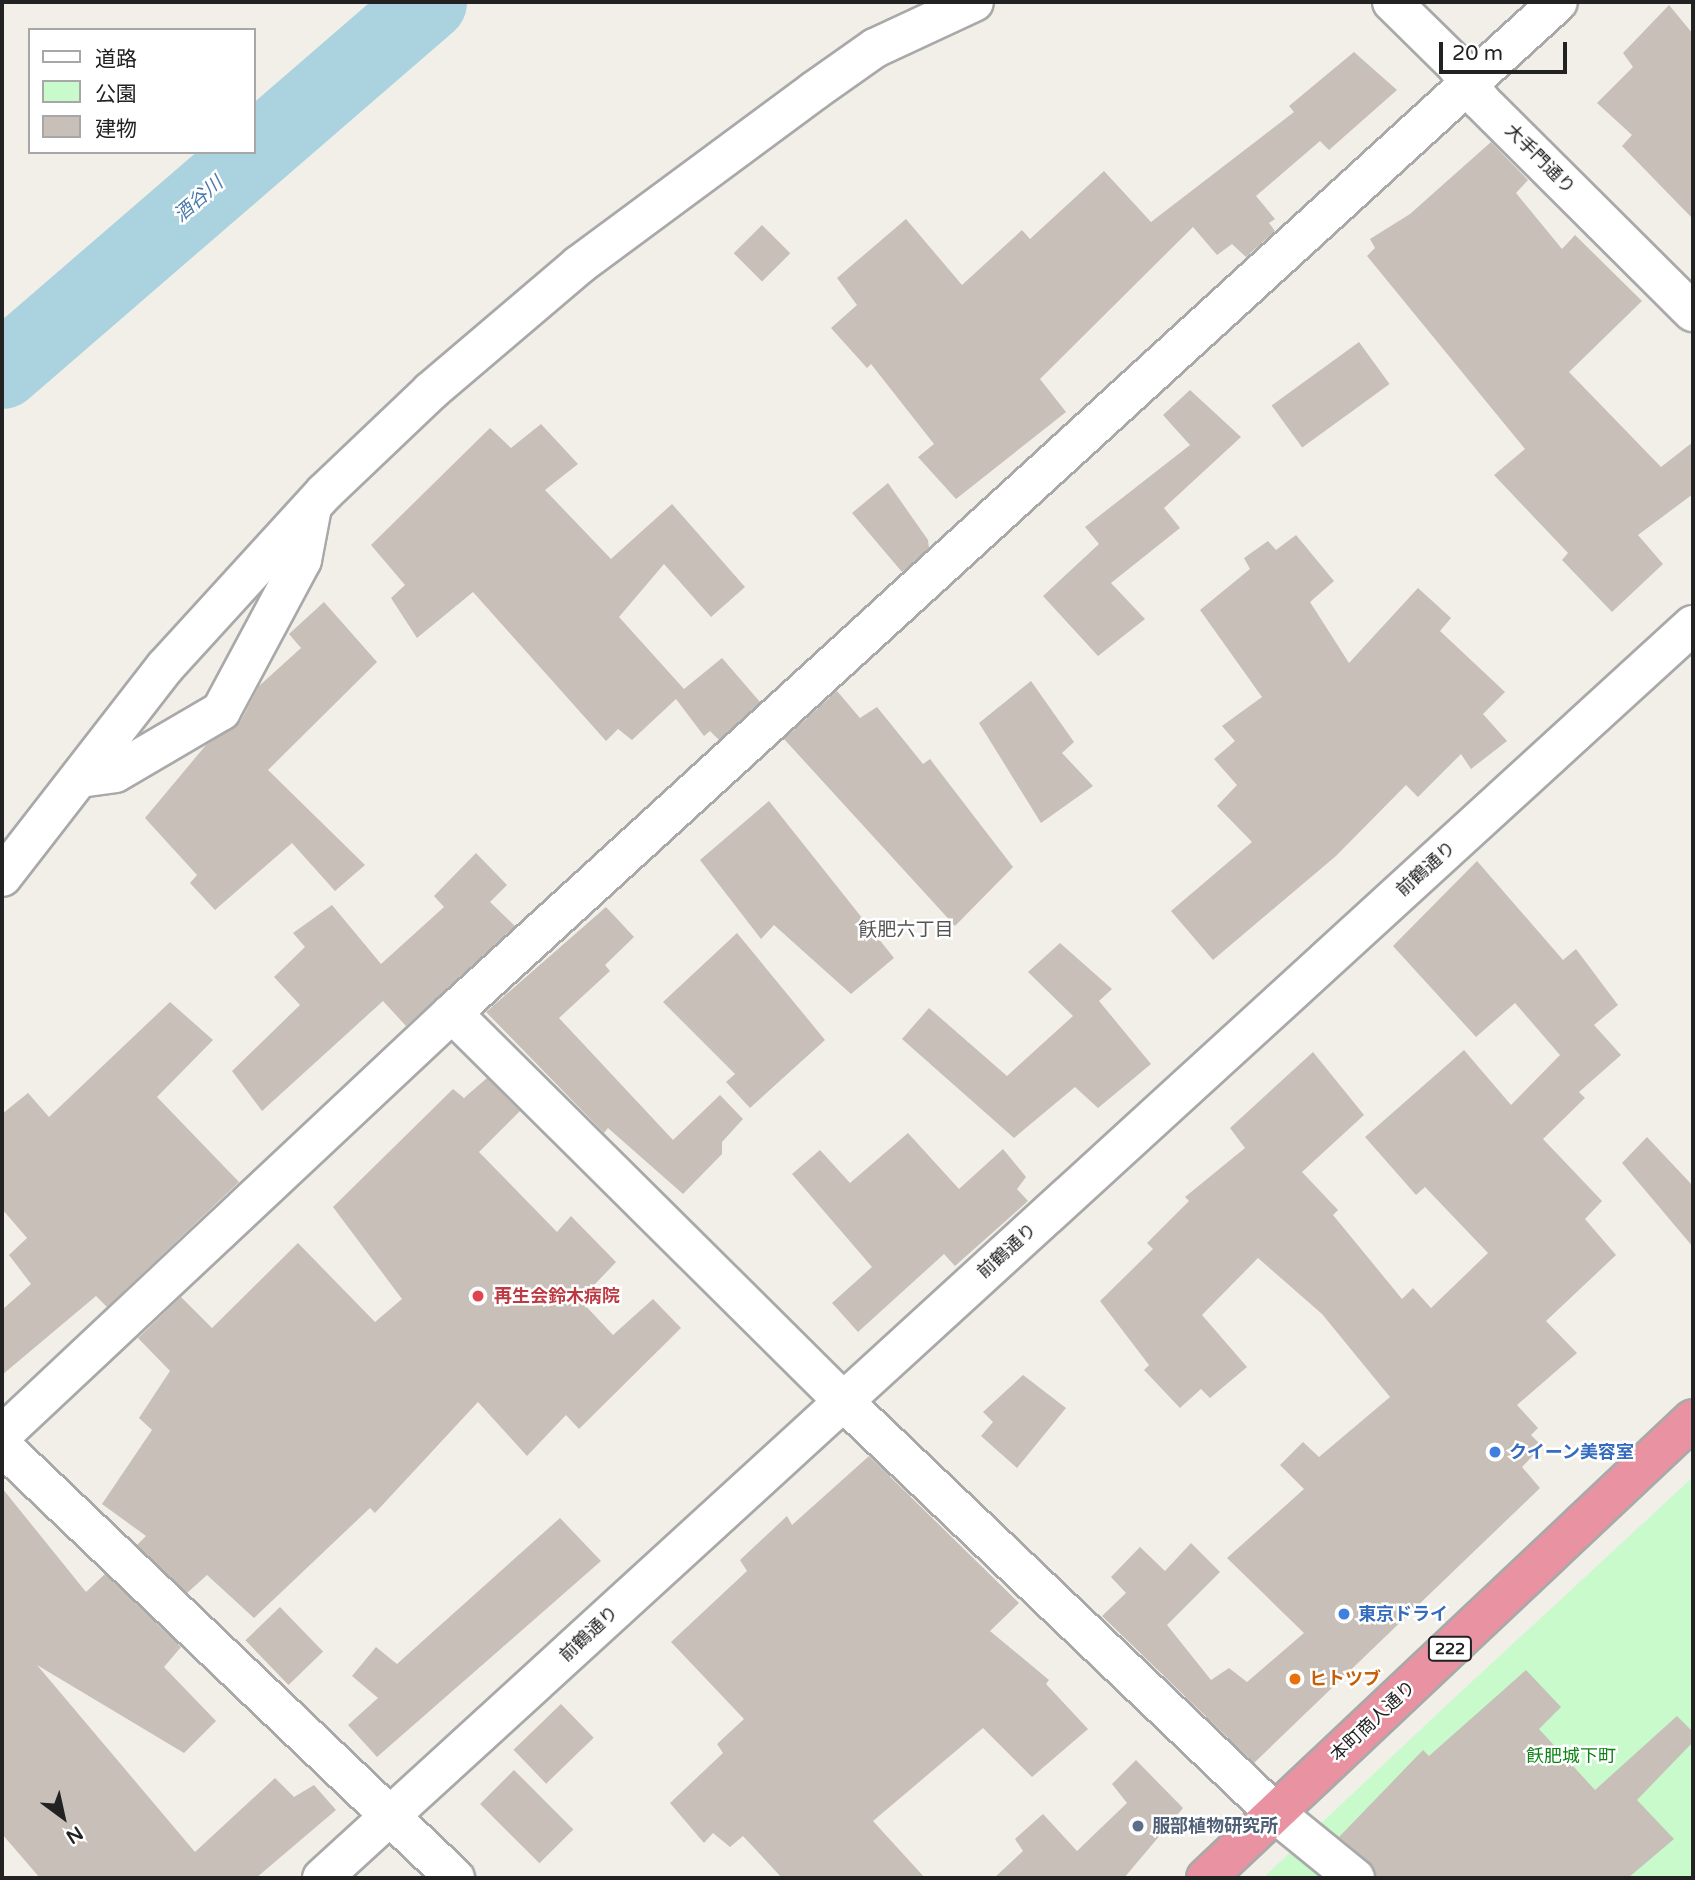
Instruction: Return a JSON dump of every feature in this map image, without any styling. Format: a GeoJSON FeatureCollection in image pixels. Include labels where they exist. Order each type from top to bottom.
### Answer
{"type":"FeatureCollection","features":[{"type":"Feature","properties":{"kind":"highway","name":"本町商人通り"},"geometry":{"type":"LineString","coordinates":[[1206,1878],[1693,1419]]}},
{"type":"Feature","properties":{"kind":"street"},"geometry":{"type":"LineString","coordinates":[[2,877],[164,667],[312,507],[430,391],[579,265],[875,48],[974,2]]}},
{"type":"Feature","properties":{"kind":"street","name":"大手門通り"},"geometry":{"type":"LineString","coordinates":[[1392,2],[1693,312]]}},
{"type":"Feature","properties":{"kind":"street"},"geometry":{"type":"LineString","coordinates":[[2,1435],[452,1013],[1558,2]]}},
{"type":"Feature","properties":{"kind":"street"},"geometry":{"type":"LineString","coordinates":[[80,778],[115,773],[221,711],[302,560],[312,507]]}},
{"type":"Feature","properties":{"kind":"street","name":"前鶴通り"},"geometry":{"type":"LineString","coordinates":[[322,1878],[1693,625]]}},
{"type":"Feature","properties":{"kind":"street"},"geometry":{"type":"LineString","coordinates":[[452,1013],[843,1401],[1275,1813],[1355,1878]]}},
{"type":"Feature","properties":{"kind":"street"},"geometry":{"type":"LineString","coordinates":[[2,1446],[455,1878]]}},
{"type":"Feature","properties":{"kind":"green space","name":"飫肥城下町"},"geometry":{"type":"Polygon","coordinates":[[[1693,1477],[1693,1878],[1263,1878],[1451,1701],[1693,1477]]]}},
{"type":"Feature","properties":{"kind":"building"},"geometry":{"type":"Polygon","coordinates":[[[1669,5],[1693,34],[1693,219],[1622,146],[1632,135],[1597,103],[1633,67],[1623,53],[1669,5]]]}},
{"type":"Feature","properties":{"kind":"building"},"geometry":{"type":"Polygon","coordinates":[[[1354,52],[1397,90],[1329,150],[1320,141],[1256,196],[1275,219],[1269,223],[1275,231],[1246,257],[1232,244],[1217,255],[1193,227],[1040,379],[1066,412],[956,499],[918,457],[934,444],[871,364],[867,368],[831,328],[857,305],[837,278],[906,219],[962,285],[1022,230],[1030,239],[1104,171],[1151,222],[1294,112],[1289,106],[1354,52]]]}},
{"type":"Feature","properties":{"kind":"building"},"geometry":{"type":"Polygon","coordinates":[[[1491,142],[1528,180],[1516,193],[1562,249],[1575,235],[1642,301],[1569,372],[1661,467],[1693,442],[1693,494],[1638,535],[1663,564],[1612,612],[1562,560],[1568,553],[1494,475],[1525,449],[1367,256],[1375,248],[1370,239],[1410,214],[1491,142]]]}},
{"type":"Feature","properties":{"kind":"building"},"geometry":{"type":"Polygon","coordinates":[[[762,225],[790,253],[762,282],[734,253],[762,225]]]}},
{"type":"Feature","properties":{"kind":"building"},"geometry":{"type":"Polygon","coordinates":[[[1359,342],[1390,384],[1302,448],[1272,405],[1359,342]]]}},
{"type":"Feature","properties":{"kind":"building"},"geometry":{"type":"Polygon","coordinates":[[[1190,390],[1241,437],[1164,508],[1180,528],[1111,583],[1145,619],[1098,656],[1043,596],[1099,544],[1085,527],[1190,445],[1163,415],[1190,390]]]}},
{"type":"Feature","properties":{"kind":"building"},"geometry":{"type":"Polygon","coordinates":[[[541,424],[578,464],[545,490],[611,559],[672,504],[745,587],[711,617],[664,564],[619,617],[684,689],[722,658],[760,702],[719,740],[710,731],[704,736],[676,699],[632,740],[618,729],[606,741],[473,592],[417,638],[391,598],[405,585],[371,545],[490,428],[511,448],[541,424]]]}},
{"type":"Feature","properties":{"kind":"building"},"geometry":{"type":"Polygon","coordinates":[[[888,483],[928,540],[929,548],[902,572],[852,513],[888,483]]]}},
{"type":"Feature","properties":{"kind":"building"},"geometry":{"type":"Polygon","coordinates":[[[1296,535],[1334,581],[1310,602],[1349,663],[1418,588],[1451,618],[1440,631],[1505,692],[1483,714],[1507,741],[1471,769],[1461,754],[1418,797],[1406,785],[1336,856],[1213,960],[1171,911],[1252,842],[1217,806],[1237,785],[1214,759],[1235,741],[1222,726],[1262,697],[1200,610],[1250,569],[1244,558],[1268,541],[1276,550],[1296,535]]]}},
{"type":"Feature","properties":{"kind":"building"},"geometry":{"type":"Polygon","coordinates":[[[324,602],[377,662],[268,770],[365,865],[335,891],[292,843],[215,910],[190,883],[197,875],[145,818],[206,745],[240,722],[259,686],[301,648],[289,634],[324,602]]]}},
{"type":"Feature","properties":{"kind":"building"},"geometry":{"type":"Polygon","coordinates":[[[1031,681],[1074,742],[1062,753],[1093,786],[1041,823],[979,723],[1031,681]]]}},
{"type":"Feature","properties":{"kind":"building"},"geometry":{"type":"Polygon","coordinates":[[[837,691],[860,718],[877,707],[923,764],[930,759],[1013,867],[955,926],[784,739],[837,691]]]}},
{"type":"Feature","properties":{"kind":"building"},"geometry":{"type":"Polygon","coordinates":[[[769,801],[894,958],[851,994],[774,925],[761,939],[700,860],[769,801]]]}},
{"type":"Feature","properties":{"kind":"building"},"geometry":{"type":"Polygon","coordinates":[[[476,853],[507,885],[490,902],[515,926],[406,1026],[383,1001],[262,1111],[232,1071],[300,1005],[274,977],[305,947],[293,933],[332,905],[381,964],[444,907],[434,896],[476,853]]]}},
{"type":"Feature","properties":{"kind":"building"},"geometry":{"type":"Polygon","coordinates":[[[1477,861],[1563,960],[1576,949],[1618,1005],[1594,1025],[1621,1055],[1579,1092],[1585,1098],[1543,1139],[1602,1201],[1585,1219],[1616,1255],[1546,1321],[1577,1353],[1517,1405],[1538,1428],[1531,1435],[1542,1446],[1522,1467],[1540,1488],[1254,1763],[1102,1616],[1126,1593],[1111,1577],[1140,1547],[1165,1571],[1191,1543],[1220,1572],[1167,1625],[1211,1680],[1229,1668],[1247,1682],[1304,1633],[1227,1558],[1304,1489],[1280,1465],[1303,1442],[1319,1457],[1390,1397],[1322,1314],[1258,1258],[1202,1315],[1247,1367],[1210,1398],[1201,1389],[1180,1408],[1144,1370],[1149,1365],[1100,1301],[1153,1249],[1147,1243],[1189,1201],[1185,1197],[1245,1148],[1230,1128],[1313,1052],[1364,1115],[1302,1172],[1338,1210],[1333,1215],[1402,1299],[1413,1288],[1431,1308],[1488,1253],[1425,1187],[1416,1195],[1365,1137],[1464,1050],[1511,1105],[1560,1055],[1515,1003],[1476,1037],[1393,946],[1477,861]]]}},
{"type":"Feature","properties":{"kind":"building"},"geometry":{"type":"Polygon","coordinates":[[[606,907],[634,937],[605,965],[610,971],[559,1018],[673,1140],[720,1095],[743,1119],[722,1142],[722,1154],[683,1194],[608,1128],[604,1133],[486,1012],[606,907]]]}},
{"type":"Feature","properties":{"kind":"building"},"geometry":{"type":"Polygon","coordinates":[[[737,933],[825,1040],[750,1108],[726,1082],[735,1074],[663,1002],[737,933]]]}},
{"type":"Feature","properties":{"kind":"building"},"geometry":{"type":"Polygon","coordinates":[[[1060,943],[1112,989],[1099,1001],[1151,1064],[1098,1108],[1075,1087],[1014,1138],[902,1039],[929,1008],[1007,1076],[1073,1016],[1028,972],[1060,943]]]}},
{"type":"Feature","properties":{"kind":"building"},"geometry":{"type":"Polygon","coordinates":[[[170,1002],[213,1040],[157,1097],[239,1182],[107,1307],[96,1296],[2,1375],[2,1310],[31,1284],[9,1255],[27,1238],[2,1209],[2,1114],[28,1093],[49,1117],[170,1002]]]}},
{"type":"Feature","properties":{"kind":"building"},"geometry":{"type":"Polygon","coordinates":[[[487,1078],[520,1111],[479,1152],[557,1232],[571,1216],[616,1262],[580,1300],[613,1335],[653,1299],[681,1328],[579,1429],[566,1415],[527,1456],[478,1402],[375,1513],[370,1508],[254,1618],[207,1575],[187,1593],[137,1545],[146,1536],[102,1504],[152,1430],[139,1418],[170,1371],[138,1338],[181,1297],[212,1328],[298,1243],[375,1322],[402,1299],[333,1207],[453,1089],[464,1098],[487,1078]]]}},
{"type":"Feature","properties":{"kind":"building"},"geometry":{"type":"Polygon","coordinates":[[[908,1133],[959,1189],[1003,1149],[1026,1177],[1017,1189],[1028,1201],[955,1266],[944,1254],[858,1332],[832,1303],[872,1267],[792,1174],[820,1150],[850,1183],[908,1133]]]}},
{"type":"Feature","properties":{"kind":"building"},"geometry":{"type":"Polygon","coordinates":[[[1647,1137],[1693,1186],[1693,1247],[1622,1163],[1647,1137]]]}},
{"type":"Feature","properties":{"kind":"building"},"geometry":{"type":"Polygon","coordinates":[[[1023,1375],[1066,1408],[1017,1468],[981,1436],[993,1422],[983,1412],[1023,1375]]]}},
{"type":"Feature","properties":{"kind":"building"},"geometry":{"type":"Polygon","coordinates":[[[869,1456],[1019,1603],[990,1631],[1049,1680],[1046,1684],[1088,1729],[1032,1777],[983,1728],[873,1821],[925,1878],[782,1878],[743,1836],[730,1847],[713,1833],[704,1843],[670,1803],[723,1753],[717,1744],[744,1719],[671,1642],[747,1571],[740,1560],[787,1516],[792,1525],[869,1456]]]}},
{"type":"Feature","properties":{"kind":"building"},"geometry":{"type":"Polygon","coordinates":[[[2,1488],[86,1592],[105,1574],[181,1647],[164,1667],[216,1721],[184,1753],[37,1665],[195,1852],[275,1778],[294,1797],[314,1785],[336,1810],[256,1878],[40,1878],[2,1834],[2,1488]]]}},
{"type":"Feature","properties":{"kind":"building"},"geometry":{"type":"Polygon","coordinates":[[[560,1518],[601,1561],[377,1757],[348,1725],[378,1698],[352,1676],[376,1647],[397,1664],[560,1518]]]}},
{"type":"Feature","properties":{"kind":"building"},"geometry":{"type":"Polygon","coordinates":[[[280,1607],[323,1652],[289,1685],[245,1640],[280,1607]]]}},
{"type":"Feature","properties":{"kind":"building"},"geometry":{"type":"Polygon","coordinates":[[[1526,1670],[1561,1707],[1539,1729],[1595,1790],[1677,1716],[1693,1732],[1693,1742],[1637,1800],[1674,1839],[1628,1878],[1376,1878],[1369,1862],[1339,1837],[1423,1750],[1429,1756],[1526,1670]]]}},
{"type":"Feature","properties":{"kind":"building"},"geometry":{"type":"Polygon","coordinates":[[[561,1704],[594,1738],[546,1784],[514,1750],[561,1704]]]}},
{"type":"Feature","properties":{"kind":"building"},"geometry":{"type":"Polygon","coordinates":[[[1136,1760],[1183,1808],[1124,1878],[994,1878],[1023,1851],[1015,1839],[1043,1814],[1077,1851],[1127,1803],[1112,1784],[1136,1760]]]}},
{"type":"Feature","properties":{"kind":"building"},"geometry":{"type":"Polygon","coordinates":[[[514,1770],[573,1829],[539,1863],[480,1804],[514,1770]]]}},
{"type":"Feature","properties":{"kind":"waterway","name":"酒谷川"},"geometry":{"type":"LineString","coordinates":[[256,151],[428,2]]}},
{"type":"Feature","properties":{"kind":"waterway","name":"酒谷川"},"geometry":{"type":"LineString","coordinates":[[2,370],[252,154]]}},
{"type":"Feature","properties":{"kind":"place","name":"再生会鈴木病院"},"geometry":{"type":"Point","coordinates":[478,1296]}},
{"type":"Feature","properties":{"kind":"place","name":"クイーン美容室"},"geometry":{"type":"Point","coordinates":[1495,1452]}},
{"type":"Feature","properties":{"kind":"place","name":"東京ドライ"},"geometry":{"type":"Point","coordinates":[1344,1614]}},
{"type":"Feature","properties":{"kind":"place","name":"ヒトツブ"},"geometry":{"type":"Point","coordinates":[1295,1679]}},
{"type":"Feature","properties":{"kind":"place","name":"服部植物研究所"},"geometry":{"type":"Point","coordinates":[1138,1826]}},
{"type":"Feature","properties":{"kind":"district","name":"飫肥六丁目"},"geometry":{"type":"Point","coordinates":[906,931]}}]}
